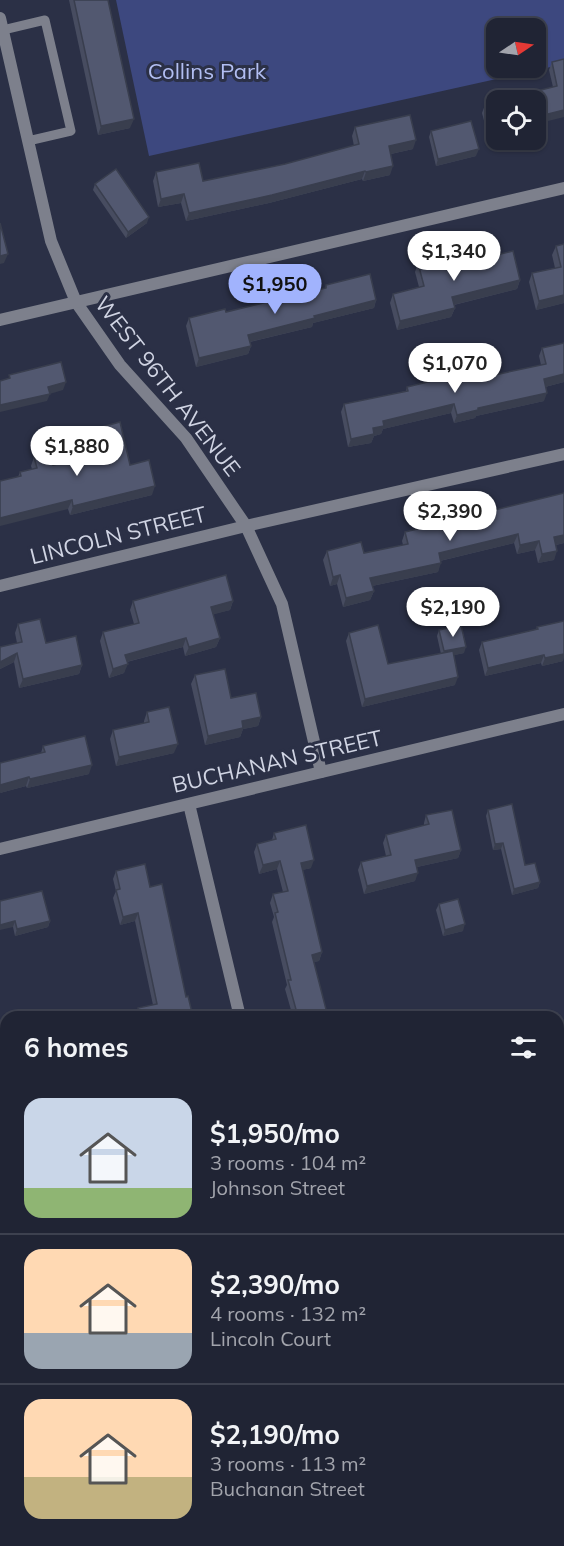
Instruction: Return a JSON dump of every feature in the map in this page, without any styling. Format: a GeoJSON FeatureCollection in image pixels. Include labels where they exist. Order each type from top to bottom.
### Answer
{"type":"FeatureCollection","features":[{"type":"Feature","properties":{"kind":"street","name":"WEST 96TH AVENUE"},"geometry":{"type":"LineString","coordinates":[[1,24],[3,47],[51,241],[76,302],[120,365],[186,438],[246,526],[282,604],[321,772]]}},
{"type":"Feature","properties":{"kind":"street"},"geometry":{"type":"LineString","coordinates":[[0,320],[564,188]]}},
{"type":"Feature","properties":{"kind":"street","name":"LINCOLN STREET"},"geometry":{"type":"LineString","coordinates":[[0,586],[246,526],[564,454]]}},
{"type":"Feature","properties":{"kind":"street","name":"BUCHANAN STREET"},"geometry":{"type":"LineString","coordinates":[[0,849],[564,714]]}},
{"type":"Feature","properties":{"kind":"street"},"geometry":{"type":"LineString","coordinates":[[189,804],[239,1011]]}},
{"type":"Feature","properties":{"kind":"lane"},"geometry":{"type":"LineString","coordinates":[[1,24],[45,20],[71,131],[28,141]]}},
{"type":"Feature","properties":{"kind":"green space","name":"Collins Park"},"geometry":{"type":"Polygon","coordinates":[[[116,0],[564,0],[564,64],[546,68],[546,18],[486,18],[486,78],[501,78],[149,156],[116,0]]]}},
{"type":"Feature","properties":{"kind":"building"},"geometry":{"type":"Polygon","coordinates":[[[74,0],[108,0],[134,119],[101,126],[74,0]]]}},
{"type":"Feature","properties":{"kind":"building"},"geometry":{"type":"Polygon","coordinates":[[[564,59],[564,110],[546,114],[546,90],[541,90],[557,86],[552,62],[564,59]]]}},
{"type":"Feature","properties":{"kind":"building"},"geometry":{"type":"Polygon","coordinates":[[[410,115],[416,140],[389,146],[393,166],[189,213],[184,194],[161,199],[156,172],[199,163],[203,181],[285,164],[359,144],[355,127],[410,115]]]}},
{"type":"Feature","properties":{"kind":"building"},"geometry":{"type":"Polygon","coordinates":[[[471,121],[479,149],[438,159],[431,131],[471,121]]]}},
{"type":"Feature","properties":{"kind":"building"},"geometry":{"type":"Polygon","coordinates":[[[116,169],[149,217],[128,232],[95,184],[116,169]]]}},
{"type":"Feature","properties":{"kind":"building"},"geometry":{"type":"Polygon","coordinates":[[[0,223],[8,254],[0,256],[0,223]]]}},
{"type":"Feature","properties":{"kind":"building"},"geometry":{"type":"Polygon","coordinates":[[[564,244],[564,295],[539,301],[532,273],[561,267],[556,246],[564,244]]]}},
{"type":"Feature","properties":{"kind":"building"},"geometry":{"type":"Polygon","coordinates":[[[478,249],[480,259],[513,251],[520,280],[452,297],[455,308],[400,321],[393,294],[424,286],[418,263],[478,249]]]}},
{"type":"Feature","properties":{"kind":"building"},"geometry":{"type":"Polygon","coordinates":[[[370,274],[376,300],[248,335],[251,346],[199,358],[189,318],[225,309],[226,312],[326,288],[326,285],[370,274]]]}},
{"type":"Feature","properties":{"kind":"building"},"geometry":{"type":"Polygon","coordinates":[[[564,343],[564,374],[544,379],[547,393],[478,408],[478,410],[457,415],[454,404],[383,421],[384,426],[373,428],[374,434],[351,439],[344,404],[408,391],[407,387],[469,372],[471,380],[546,364],[542,348],[564,343]]]}},
{"type":"Feature","properties":{"kind":"building"},"geometry":{"type":"Polygon","coordinates":[[[61,362],[66,382],[48,387],[50,394],[0,405],[0,381],[10,378],[9,375],[61,362]]]}},
{"type":"Feature","properties":{"kind":"building"},"geometry":{"type":"Polygon","coordinates":[[[120,422],[130,465],[149,460],[155,486],[73,506],[72,500],[0,518],[0,481],[21,476],[20,472],[37,468],[34,457],[51,453],[53,465],[100,454],[94,429],[120,422]]]}},
{"type":"Feature","properties":{"kind":"building"},"geometry":{"type":"Polygon","coordinates":[[[564,493],[564,535],[554,537],[557,551],[542,554],[539,541],[520,545],[518,534],[439,553],[441,563],[370,578],[374,591],[346,598],[340,575],[333,577],[327,551],[361,542],[364,553],[408,544],[405,532],[564,493]]]}},
{"type":"Feature","properties":{"kind":"building"},"geometry":{"type":"Polygon","coordinates":[[[226,575],[233,601],[211,607],[220,638],[189,647],[186,638],[125,655],[128,664],[113,669],[103,632],[139,623],[133,601],[226,575]]]}},
{"type":"Feature","properties":{"kind":"building"},"geometry":{"type":"Polygon","coordinates":[[[40,619],[46,643],[76,636],[82,665],[23,679],[17,653],[0,662],[0,647],[22,642],[18,624],[40,619]]]}},
{"type":"Feature","properties":{"kind":"building"},"geometry":{"type":"Polygon","coordinates":[[[564,621],[564,654],[545,658],[544,655],[488,668],[482,642],[564,621]]]}},
{"type":"Feature","properties":{"kind":"building"},"geometry":{"type":"Polygon","coordinates":[[[378,625],[388,664],[453,651],[458,677],[365,699],[349,633],[378,625]]]}},
{"type":"Feature","properties":{"kind":"building"},"geometry":{"type":"Polygon","coordinates":[[[461,625],[466,647],[444,651],[439,630],[461,625]]]}},
{"type":"Feature","properties":{"kind":"building"},"geometry":{"type":"Polygon","coordinates":[[[225,669],[231,698],[256,693],[261,717],[242,721],[243,728],[208,736],[195,675],[225,669]]]}},
{"type":"Feature","properties":{"kind":"building"},"geometry":{"type":"Polygon","coordinates":[[[169,707],[178,744],[119,757],[113,730],[149,722],[147,712],[169,707]]]}},
{"type":"Feature","properties":{"kind":"building"},"geometry":{"type":"Polygon","coordinates":[[[85,736],[92,765],[0,785],[0,763],[45,752],[43,746],[85,736]]]}},
{"type":"Feature","properties":{"kind":"building"},"geometry":{"type":"Polygon","coordinates":[[[512,804],[525,865],[535,863],[540,882],[514,889],[503,843],[495,844],[488,810],[512,804]]]}},
{"type":"Feature","properties":{"kind":"building"},"geometry":{"type":"Polygon","coordinates":[[[452,810],[461,850],[415,860],[418,873],[367,886],[361,862],[391,855],[386,835],[429,824],[426,815],[452,810]]]}},
{"type":"Feature","properties":{"kind":"building"},"geometry":{"type":"Polygon","coordinates":[[[306,825],[314,860],[301,863],[322,952],[312,955],[326,1011],[296,1011],[288,980],[291,980],[275,913],[278,912],[273,894],[288,891],[280,861],[263,865],[257,844],[276,839],[274,833],[306,825]]]}},
{"type":"Feature","properties":{"kind":"building"},"geometry":{"type":"Polygon","coordinates":[[[145,864],[150,887],[162,884],[186,997],[188,996],[192,1011],[139,1011],[138,1008],[157,1004],[138,913],[123,917],[116,890],[120,889],[116,871],[145,864]]]}},
{"type":"Feature","properties":{"kind":"building"},"geometry":{"type":"Polygon","coordinates":[[[42,891],[50,921],[17,929],[15,921],[0,925],[0,901],[42,891]]]}},
{"type":"Feature","properties":{"kind":"building"},"geometry":{"type":"Polygon","coordinates":[[[458,899],[465,924],[445,930],[439,904],[458,899]]]}}]}
